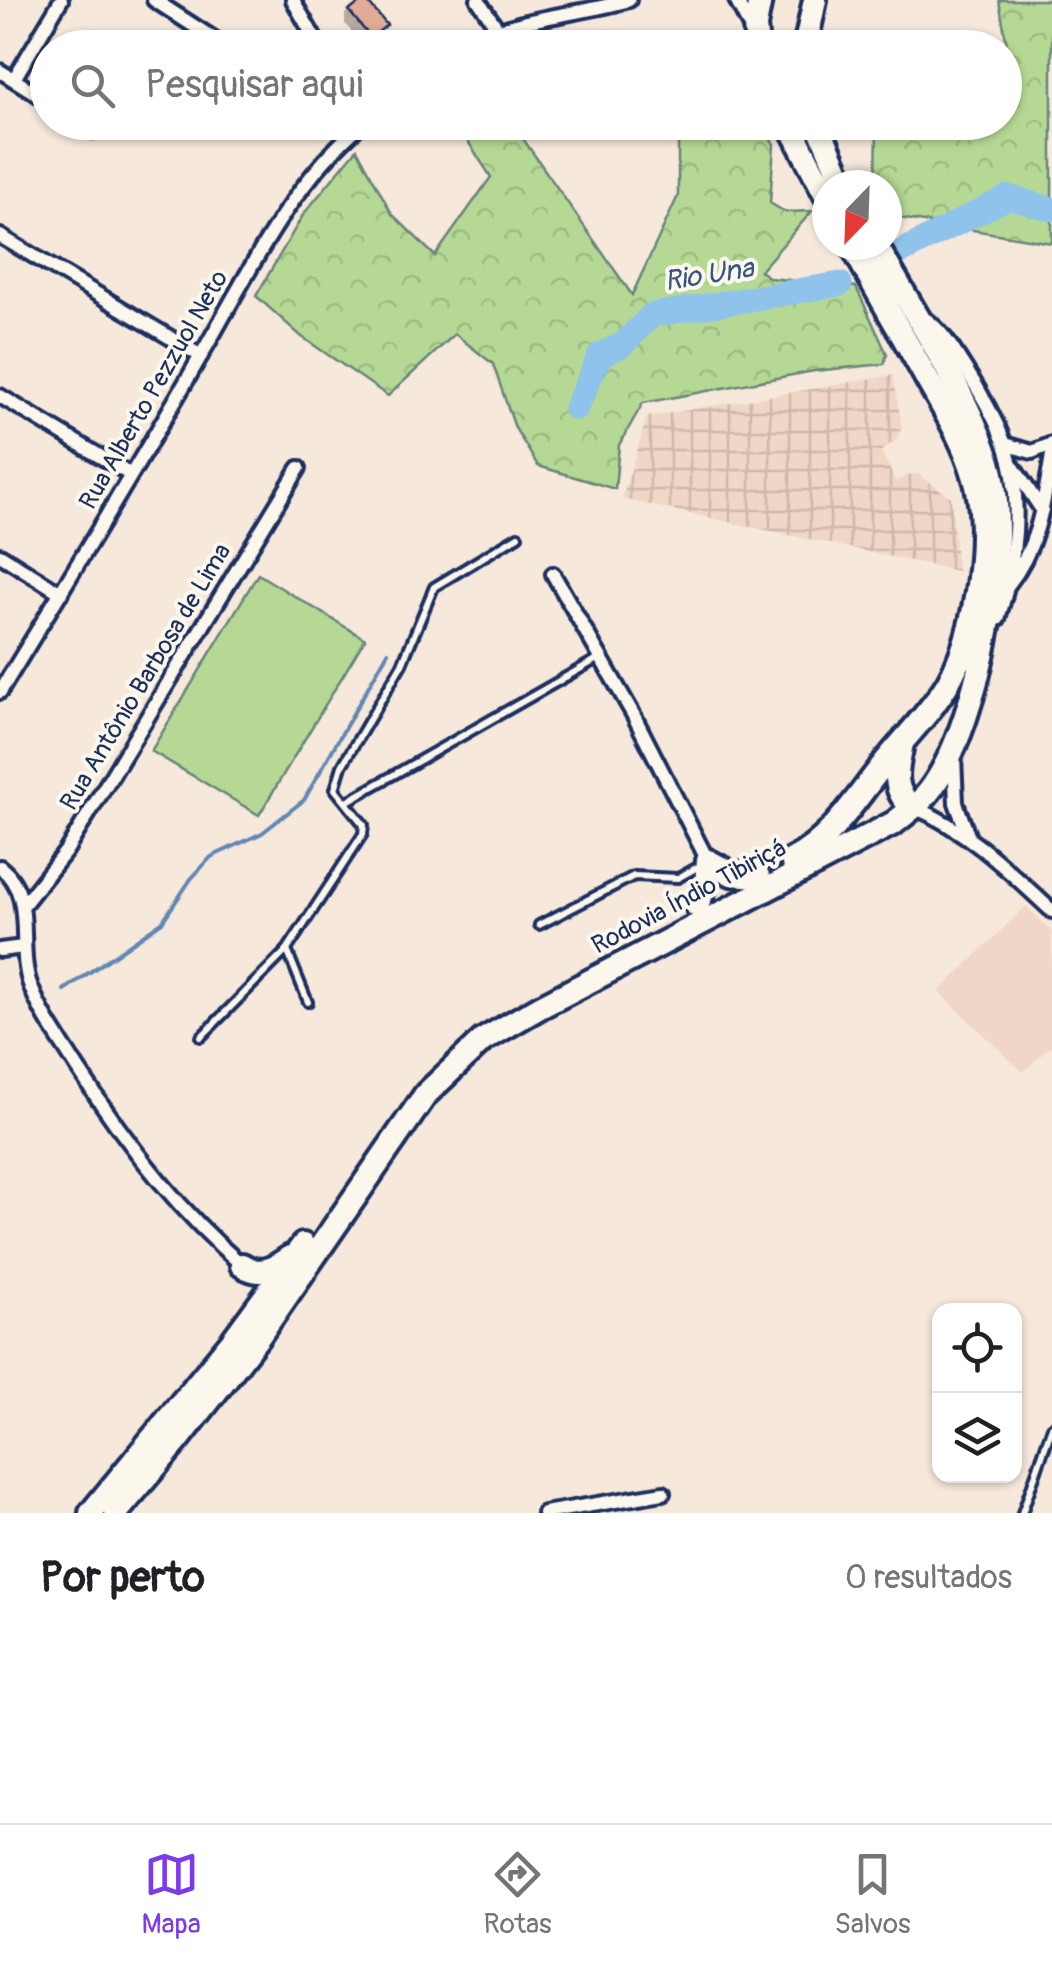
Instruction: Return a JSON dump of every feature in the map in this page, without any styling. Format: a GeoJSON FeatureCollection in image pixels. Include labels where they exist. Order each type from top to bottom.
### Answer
{"type":"FeatureCollection","features":[{"type":"Feature","properties":{"kind":"highway"},"geometry":{"type":"LineString","coordinates":[[757,30],[760,0]]}},
{"type":"Feature","properties":{"kind":"highway"},"geometry":{"type":"LineString","coordinates":[[808,30],[811,5]]}},
{"type":"Feature","properties":{"kind":"highway"},"geometry":{"type":"LineString","coordinates":[[797,140],[813,170]]}},
{"type":"Feature","properties":{"kind":"highway"},"geometry":{"type":"LineString","coordinates":[[825,140],[838,170]]}},
{"type":"Feature","properties":{"kind":"highway","name":"Rodovia Índio Tibiriçá"},"geometry":{"type":"LineString","coordinates":[[91,1513],[233,1340],[433,1066],[463,1039],[562,978],[802,855],[818,843],[930,712],[950,680],[964,642],[980,559],[979,492],[949,418],[860,260]]}},
{"type":"Feature","properties":{"kind":"highway","name":"Rodovia Índio Tibiriçá"},"geometry":{"type":"LineString","coordinates":[[116,1513],[259,1336],[367,1176],[426,1094],[452,1066],[482,1040],[540,1006],[894,823],[932,788],[954,746],[986,643],[996,526],[994,482],[987,456],[959,395],[884,260]]}},
{"type":"Feature","properties":{"kind":"highway"},"geometry":{"type":"LineString","coordinates":[[903,741],[896,782],[906,803],[914,807]]}},
{"type":"Feature","properties":{"kind":"highway"},"geometry":{"type":"LineString","coordinates":[[696,906],[703,895],[708,861],[732,874],[758,876]]}},
{"type":"Feature","properties":{"kind":"highway"},"geometry":{"type":"LineString","coordinates":[[242,1265],[259,1272],[275,1268],[312,1232]]}},
{"type":"Feature","properties":{"kind":"highway"},"geometry":{"type":"LineString","coordinates":[[233,1340],[251,1294],[242,1265]]}},
{"type":"Feature","properties":{"kind":"street"},"geometry":{"type":"LineString","coordinates":[[44,30],[62,0]]}},
{"type":"Feature","properties":{"kind":"street"},"geometry":{"type":"LineString","coordinates":[[154,0],[200,30]]}},
{"type":"Feature","properties":{"kind":"street"},"geometry":{"type":"LineString","coordinates":[[293,0],[309,30]]}},
{"type":"Feature","properties":{"kind":"street"},"geometry":{"type":"LineString","coordinates":[[478,0],[497,28]]}},
{"type":"Feature","properties":{"kind":"street"},"geometry":{"type":"LineString","coordinates":[[494,30],[630,0]]}},
{"type":"Feature","properties":{"kind":"street"},"geometry":{"type":"LineString","coordinates":[[736,0],[750,30]]}},
{"type":"Feature","properties":{"kind":"street"},"geometry":{"type":"LineString","coordinates":[[14,79],[30,53]]}},
{"type":"Feature","properties":{"kind":"street"},"geometry":{"type":"LineString","coordinates":[[0,71],[30,89]]}},
{"type":"Feature","properties":{"kind":"street","name":"Rua Alberto Pezzuol Neto"},"geometry":{"type":"LineString","coordinates":[[0,692],[264,243],[342,140]]}},
{"type":"Feature","properties":{"kind":"street"},"geometry":{"type":"LineString","coordinates":[[0,236],[201,356]]}},
{"type":"Feature","properties":{"kind":"street"},"geometry":{"type":"LineString","coordinates":[[910,306],[951,346],[980,390],[1007,451],[1047,511]]}},
{"type":"Feature","properties":{"kind":"street"},"geometry":{"type":"LineString","coordinates":[[0,396],[131,475]]}},
{"type":"Feature","properties":{"kind":"street"},"geometry":{"type":"LineString","coordinates":[[1007,451],[1032,452],[1052,444]]}},
{"type":"Feature","properties":{"kind":"street"},"geometry":{"type":"LineString","coordinates":[[986,643],[1007,587],[1014,507],[1007,451]]}},
{"type":"Feature","properties":{"kind":"street"},"geometry":{"type":"LineString","coordinates":[[1007,587],[1023,567],[1047,511],[1052,455]]}},
{"type":"Feature","properties":{"kind":"street","name":"Rua Antônio Barbosa de Lima"},"geometry":{"type":"LineString","coordinates":[[24,904],[66,851],[299,468]]}},
{"type":"Feature","properties":{"kind":"street"},"geometry":{"type":"LineString","coordinates":[[0,555],[61,593]]}},
{"type":"Feature","properties":{"kind":"street"},"geometry":{"type":"LineString","coordinates":[[554,574],[602,657],[708,861]]}},
{"type":"Feature","properties":{"kind":"street"},"geometry":{"type":"LineString","coordinates":[[954,746],[956,803],[969,837]]}},
{"type":"Feature","properties":{"kind":"street"},"geometry":{"type":"LineString","coordinates":[[914,807],[969,837],[1052,911]]}},
{"type":"Feature","properties":{"kind":"street"},"geometry":{"type":"LineString","coordinates":[[0,867],[11,876],[24,904],[23,947],[31,988],[40,1005],[102,1106],[160,1183],[242,1265]]}},
{"type":"Feature","properties":{"kind":"street"},"geometry":{"type":"LineString","coordinates":[[0,950],[23,947]]}},
{"type":"Feature","properties":{"kind":"street"},"geometry":{"type":"LineString","coordinates":[[544,1513],[662,1493]]}},
{"type":"Feature","properties":{"kind":"lane"},"geometry":{"type":"LineString","coordinates":[[201,1037],[286,950],[363,834],[364,825],[335,788],[342,766],[402,664],[434,587],[518,536]]}},
{"type":"Feature","properties":{"kind":"lane"},"geometry":{"type":"LineString","coordinates":[[346,802],[602,657]]}},
{"type":"Feature","properties":{"kind":"lane"},"geometry":{"type":"LineString","coordinates":[[539,925],[634,876],[678,878],[708,861]]}},
{"type":"Feature","properties":{"kind":"lane"},"geometry":{"type":"LineString","coordinates":[[286,950],[308,1002]]}},
{"type":"Feature","properties":{"kind":"lane"},"geometry":{"type":"LineString","coordinates":[[1022,1513],[1052,1427]]}},
{"type":"Feature","properties":{"kind":"shaded area"},"geometry":{"type":"Polygon","coordinates":[[[893,375],[902,427],[896,440],[881,451],[896,482],[918,474],[951,497],[957,571],[622,499],[647,417],[893,375]]]}},
{"type":"Feature","properties":{"kind":"shaded area"},"geometry":{"type":"Polygon","coordinates":[[[1026,906],[1052,932],[1052,1045],[1023,1072],[939,992],[1026,906]]]}},
{"type":"Feature","properties":{"kind":"green space"},"geometry":{"type":"Polygon","coordinates":[[[999,0],[1052,0],[1052,243],[902,218],[902,170],[876,170],[877,140],[1022,140],[1022,30],[1004,30],[999,0]]]}},
{"type":"Feature","properties":{"kind":"green space"},"geometry":{"type":"Polygon","coordinates":[[[467,140],[524,140],[632,295],[678,196],[678,140],[772,140],[770,203],[785,212],[812,211],[760,271],[770,278],[856,287],[887,354],[884,364],[814,371],[643,403],[619,445],[615,489],[538,466],[515,428],[493,364],[455,334],[388,396],[302,337],[256,296],[303,215],[357,149],[392,214],[435,256],[491,177],[467,140]]]}},
{"type":"Feature","properties":{"kind":"green space"},"geometry":{"type":"Polygon","coordinates":[[[258,574],[365,639],[259,815],[151,751],[258,574]]]}},
{"type":"Feature","properties":{"kind":"building"},"geometry":{"type":"Polygon","coordinates":[[[366,0],[387,25],[381,30],[364,30],[349,11],[366,0]]]}},
{"type":"Feature","properties":{"kind":"waterway","name":"Rio Una"},"geometry":{"type":"LineString","coordinates":[[902,251],[1008,197],[1052,209]]}},
{"type":"Feature","properties":{"kind":"waterway","name":"Rio Una"},"geometry":{"type":"LineString","coordinates":[[576,408],[600,355],[622,345],[652,315],[840,284]]}},
{"type":"Feature","properties":{"kind":"waterway"},"geometry":{"type":"LineString","coordinates":[[64,990],[162,922],[211,857],[262,833],[304,800],[388,652]]}}]}
